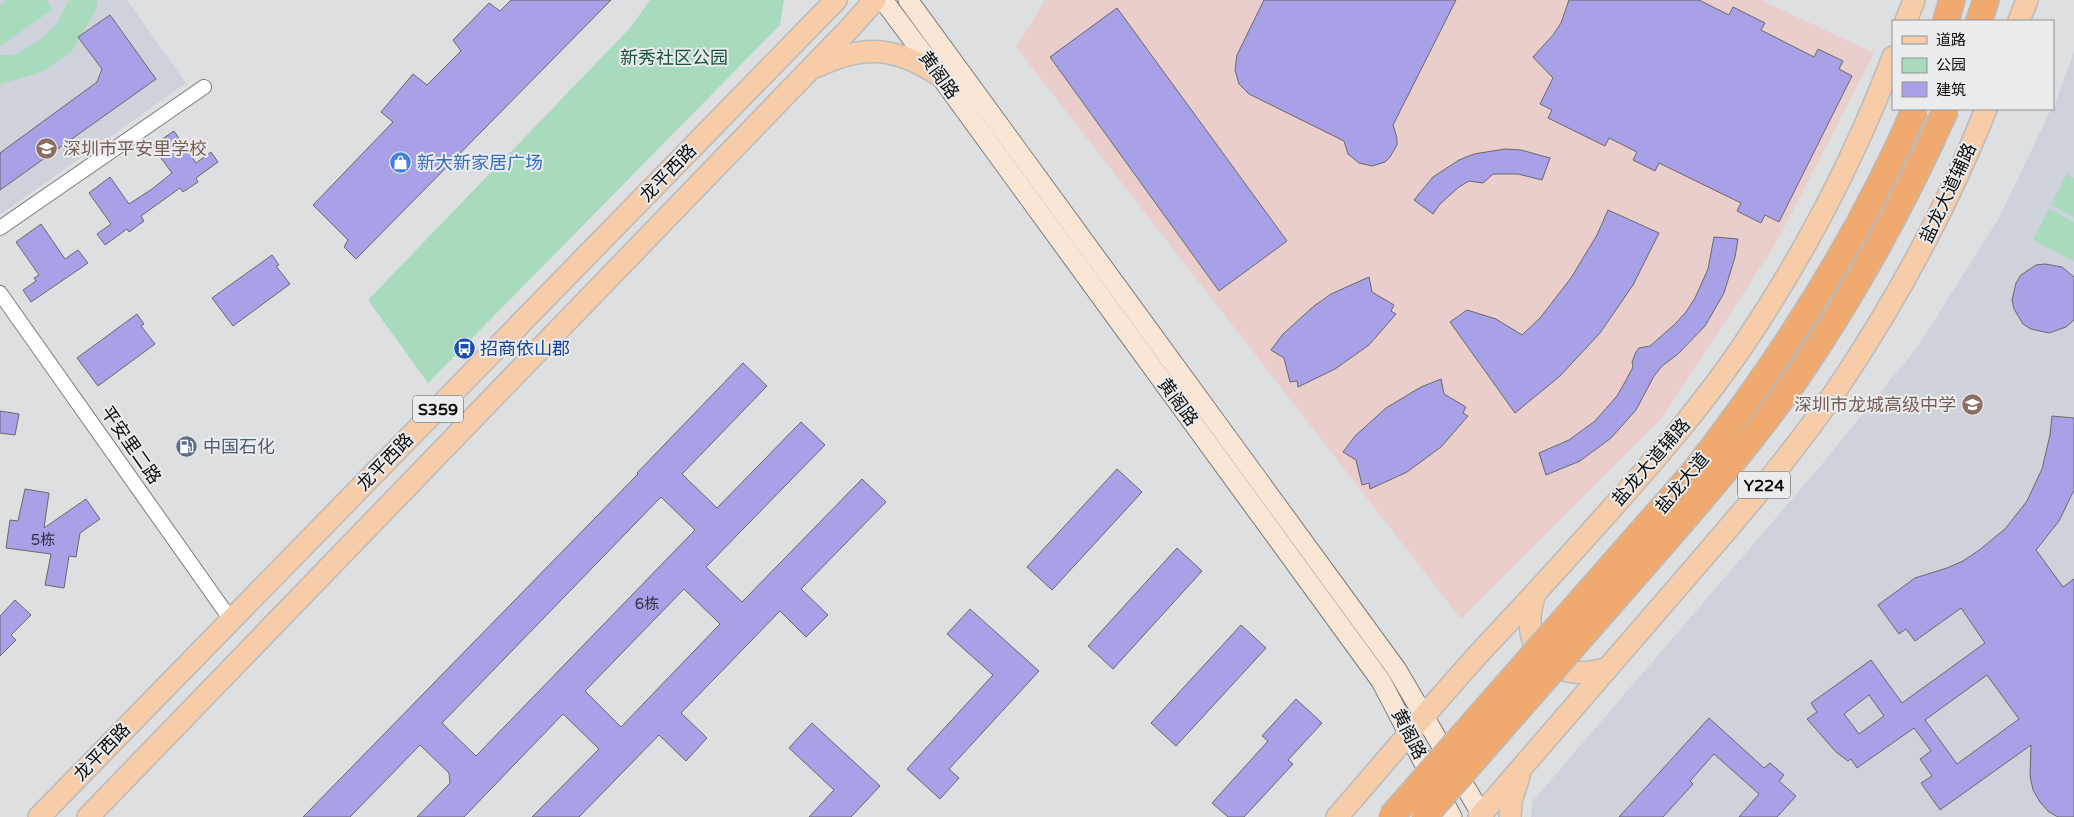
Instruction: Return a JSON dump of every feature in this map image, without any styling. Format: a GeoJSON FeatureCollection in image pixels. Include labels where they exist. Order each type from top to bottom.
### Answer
{"type":"FeatureCollection","features":[{"type":"Feature","properties":{"kind":"highway"},"geometry":{"type":"LineString","coordinates":[[1946,20],[1952,0]]}},
{"type":"Feature","properties":{"kind":"highway"},"geometry":{"type":"LineString","coordinates":[[1979,20],[1986,0]]}},
{"type":"Feature","properties":{"kind":"highway","name":"盐龙大道"},"geometry":{"type":"LineString","coordinates":[[1391,817],[1693,473],[1731,423],[1813,304],[1877,191],[1915,110]]}},
{"type":"Feature","properties":{"kind":"highway","name":"盐龙大道"},"geometry":{"type":"LineString","coordinates":[[1424,817],[1712,488],[1758,430],[1805,365],[1873,256],[1916,176],[1946,110]]}},
{"type":"Feature","properties":{"kind":"main road"},"geometry":{"type":"LineString","coordinates":[[800,38],[812,10],[813,0]]}},
{"type":"Feature","properties":{"kind":"main road","name":"龙平西路"},"geometry":{"type":"LineString","coordinates":[[39,817],[836,0]]}},
{"type":"Feature","properties":{"kind":"main road","name":"龙平西路"},"geometry":{"type":"LineString","coordinates":[[88,817],[811,69],[875,0]]}},
{"type":"Feature","properties":{"kind":"main road","name":"黄阁路"},"geometry":{"type":"LineString","coordinates":[[883,0],[1381,681],[1452,817]]}},
{"type":"Feature","properties":{"kind":"main road","name":"黄阁路"},"geometry":{"type":"LineString","coordinates":[[908,0],[1391,662],[1481,816]]}},
{"type":"Feature","properties":{"kind":"main road"},"geometry":{"type":"LineString","coordinates":[[1906,20],[1914,0]]}},
{"type":"Feature","properties":{"kind":"main road"},"geometry":{"type":"LineString","coordinates":[[2019,20],[2026,0]]}},
{"type":"Feature","properties":{"kind":"main road"},"geometry":{"type":"LineString","coordinates":[[811,69],[837,57],[860,52],[882,52],[901,55],[919,62],[940,76]]}},
{"type":"Feature","properties":{"kind":"main road","name":"盐龙大道辅路"},"geometry":{"type":"LineString","coordinates":[[1337,817],[1482,650],[1536,594],[1661,453],[1703,402],[1744,344],[1783,282],[1826,204],[1863,127],[1892,58]]}},
{"type":"Feature","properties":{"kind":"main road","name":"盐龙大道辅路"},"geometry":{"type":"LineString","coordinates":[[1481,816],[1742,512],[1794,448],[1834,392],[1876,327],[1920,252],[1952,188],[1986,110]]}},
{"type":"Feature","properties":{"kind":"main road"},"geometry":{"type":"LineString","coordinates":[[675,166],[696,187]]}},
{"type":"Feature","properties":{"kind":"main road"},"geometry":{"type":"LineString","coordinates":[[289,561],[313,584]]}},
{"type":"Feature","properties":{"kind":"main road"},"geometry":{"type":"LineString","coordinates":[[1536,594],[1530,610],[1529,627],[1534,644],[1544,658],[1558,668],[1575,674],[1592,674],[1608,668]]}},
{"type":"Feature","properties":{"kind":"main road"},"geometry":{"type":"LineString","coordinates":[[1510,817],[1515,784],[1523,766]]}},
{"type":"Feature","properties":{"kind":"street"},"geometry":{"type":"LineString","coordinates":[[0,228],[204,87]]}},
{"type":"Feature","properties":{"kind":"street","name":"平安里二路"},"geometry":{"type":"LineString","coordinates":[[0,293],[231,620]]}},
{"type":"Feature","properties":{"kind":"shaded area","name":"深圳市平安里学校"},"geometry":{"type":"Polygon","coordinates":[[[0,0],[127,0],[186,83],[0,215],[0,0]]]}},
{"type":"Feature","properties":{"kind":"shaded area"},"geometry":{"type":"Polygon","coordinates":[[[1045,0],[1761,0],[1874,53],[1775,245],[1662,418],[1461,619],[1016,47],[1045,0]]]}},
{"type":"Feature","properties":{"kind":"shaded area","name":"深圳市龙城高级中学"},"geometry":{"type":"Polygon","coordinates":[[[2074,52],[2074,817],[1531,817],[1532,802],[1822,464],[1918,346],[1999,218],[2051,110],[2054,110],[2074,52]]]}},
{"type":"Feature","properties":{"kind":"green space"},"geometry":{"type":"Polygon","coordinates":[[[7,0],[46,0],[53,9],[0,46],[0,5],[7,0]]]}},
{"type":"Feature","properties":{"kind":"green space"},"geometry":{"type":"Polygon","coordinates":[[[69,0],[98,0],[96,10],[72,51],[42,72],[0,84],[0,55],[14,55],[40,40],[58,22],[69,0]]]}},
{"type":"Feature","properties":{"kind":"green space","name":"新秀社区公园"},"geometry":{"type":"Polygon","coordinates":[[[650,0],[784,0],[780,25],[428,383],[368,300],[630,28],[650,0]]]}},
{"type":"Feature","properties":{"kind":"green space"},"geometry":{"type":"Polygon","coordinates":[[[2067,174],[2074,178],[2074,217],[2051,205],[2067,174]]]}},
{"type":"Feature","properties":{"kind":"green space"},"geometry":{"type":"Polygon","coordinates":[[[2049,209],[2074,222],[2074,261],[2033,240],[2049,209]]]}},
{"type":"Feature","properties":{"kind":"building","name":"新大新家居广场"},"geometry":{"type":"Polygon","coordinates":[[[511,0],[611,0],[356,259],[344,247],[348,240],[313,205],[393,122],[381,112],[413,74],[427,85],[461,51],[453,40],[489,3],[500,11],[511,0]]]}},
{"type":"Feature","properties":{"kind":"building"},"geometry":{"type":"Polygon","coordinates":[[[1264,0],[1456,0],[1393,125],[1397,145],[1385,162],[1372,166],[1359,163],[1348,154],[1344,141],[1249,94],[1239,84],[1235,70],[1237,55],[1264,0]]]}},
{"type":"Feature","properties":{"kind":"building"},"geometry":{"type":"Polygon","coordinates":[[[1569,0],[1699,0],[1729,15],[1733,7],[1765,23],[1761,30],[1814,57],[1818,49],[1843,61],[1839,69],[1852,76],[1779,222],[1765,215],[1761,223],[1737,211],[1741,203],[1659,163],[1655,171],[1633,160],[1637,152],[1609,138],[1605,146],[1548,118],[1552,110],[1540,104],[1553,78],[1533,57],[1561,23],[1569,0]]]}},
{"type":"Feature","properties":{"kind":"building"},"geometry":{"type":"Polygon","coordinates":[[[1117,8],[1287,241],[1219,291],[1050,57],[1117,8]]]}},
{"type":"Feature","properties":{"kind":"building"},"geometry":{"type":"Polygon","coordinates":[[[110,15],[156,79],[0,190],[0,153],[97,82],[102,69],[78,37],[110,15]]]}},
{"type":"Feature","properties":{"kind":"building"},"geometry":{"type":"Polygon","coordinates":[[[174,131],[196,163],[211,152],[218,162],[196,178],[198,182],[183,192],[180,188],[141,216],[144,221],[129,232],[127,229],[105,245],[97,234],[111,224],[89,193],[110,177],[129,204],[152,189],[172,173],[152,146],[174,131]]]}},
{"type":"Feature","properties":{"kind":"building"},"geometry":{"type":"Polygon","coordinates":[[[1505,149],[1521,150],[1550,158],[1542,180],[1518,174],[1493,174],[1483,183],[1469,181],[1459,187],[1440,204],[1433,214],[1414,200],[1433,177],[1459,160],[1474,154],[1505,149]]]}},
{"type":"Feature","properties":{"kind":"building"},"geometry":{"type":"Polygon","coordinates":[[[1608,210],[1659,233],[1633,285],[1600,333],[1560,376],[1515,413],[1450,322],[1467,310],[1496,319],[1522,335],[1540,318],[1571,278],[1597,235],[1608,210]]]}},
{"type":"Feature","properties":{"kind":"building"},"geometry":{"type":"Polygon","coordinates":[[[41,224],[65,259],[78,250],[88,263],[31,302],[23,290],[36,281],[34,278],[39,275],[16,242],[41,224]]]}},
{"type":"Feature","properties":{"kind":"building"},"geometry":{"type":"Polygon","coordinates":[[[1714,237],[1738,239],[1735,257],[1724,293],[1705,326],[1678,354],[1662,366],[1654,376],[1636,410],[1611,438],[1580,461],[1546,475],[1539,453],[1569,440],[1595,421],[1617,396],[1633,367],[1632,362],[1639,348],[1650,346],[1686,312],[1695,298],[1708,269],[1714,237]]]}},
{"type":"Feature","properties":{"kind":"building"},"geometry":{"type":"Polygon","coordinates":[[[272,255],[279,265],[276,266],[290,284],[233,326],[212,298],[272,255]]]}},
{"type":"Feature","properties":{"kind":"building"},"geometry":{"type":"Polygon","coordinates":[[[2045,264],[2062,267],[2074,277],[2074,320],[2066,327],[2049,333],[2031,329],[2023,324],[2014,309],[2012,300],[2016,283],[2021,275],[2036,265],[2045,264]]]}},
{"type":"Feature","properties":{"kind":"building"},"geometry":{"type":"Polygon","coordinates":[[[1369,277],[1372,292],[1394,305],[1391,311],[1396,314],[1369,345],[1335,369],[1298,387],[1297,381],[1290,382],[1284,358],[1271,350],[1283,334],[1314,306],[1331,294],[1369,277]]]}},
{"type":"Feature","properties":{"kind":"building"},"geometry":{"type":"Polygon","coordinates":[[[137,314],[144,324],[141,326],[155,344],[98,386],[77,358],[137,314]]]}},
{"type":"Feature","properties":{"kind":"building"},"geometry":{"type":"Polygon","coordinates":[[[743,363],[767,386],[682,474],[717,508],[801,422],[825,445],[706,567],[742,602],[862,479],[886,502],[801,589],[828,615],[806,637],[780,611],[681,713],[707,738],[686,761],[659,735],[579,817],[532,817],[599,749],[563,714],[464,817],[417,817],[450,783],[449,773],[420,745],[350,817],[303,817],[638,474],[743,363]],[[661,497],[442,723],[476,756],[695,530],[661,497]],[[684,589],[585,691],[621,727],[720,624],[684,589]]]}},
{"type":"Feature","properties":{"kind":"building"},"geometry":{"type":"Polygon","coordinates":[[[1441,379],[1444,394],[1466,407],[1463,413],[1468,416],[1441,447],[1407,472],[1370,489],[1369,483],[1362,485],[1356,460],[1343,452],[1355,436],[1386,408],[1421,387],[1441,379]]]}},
{"type":"Feature","properties":{"kind":"building"},"geometry":{"type":"Polygon","coordinates":[[[0,411],[19,414],[15,435],[0,433],[0,411]]]}},
{"type":"Feature","properties":{"kind":"building"},"geometry":{"type":"Polygon","coordinates":[[[2052,416],[2074,418],[2074,490],[2059,521],[2036,550],[2063,587],[2074,579],[2074,817],[2058,817],[2049,812],[2040,802],[2033,790],[2030,776],[2031,745],[1940,810],[1921,783],[1932,776],[1920,759],[1931,751],[1914,728],[1857,768],[1851,759],[1848,761],[1836,752],[1807,719],[1817,712],[1811,703],[1871,660],[1902,703],[1985,643],[1961,608],[1915,641],[1906,629],[1899,634],[1878,605],[1915,578],[1963,561],[2005,529],[2027,501],[2042,469],[2050,435],[2052,416]],[[1987,675],[1925,720],[1957,764],[2019,719],[1987,675]],[[1869,695],[1844,714],[1859,734],[1884,716],[1869,695]]]}},
{"type":"Feature","properties":{"kind":"building"},"geometry":{"type":"Polygon","coordinates":[[[1117,469],[1142,492],[1052,590],[1027,567],[1117,469]]]}},
{"type":"Feature","properties":{"kind":"building"},"geometry":{"type":"Polygon","coordinates":[[[25,489],[49,493],[44,528],[86,499],[100,519],[80,533],[76,557],[69,556],[64,588],[45,585],[51,554],[6,548],[10,520],[18,521],[25,489]]]}},
{"type":"Feature","properties":{"kind":"building"},"geometry":{"type":"Polygon","coordinates":[[[1177,548],[1202,571],[1113,669],[1088,646],[1177,548]]]}},
{"type":"Feature","properties":{"kind":"building"},"geometry":{"type":"Polygon","coordinates":[[[15,600],[31,615],[11,635],[16,640],[0,656],[0,616],[15,600]]]}},
{"type":"Feature","properties":{"kind":"building"},"geometry":{"type":"Polygon","coordinates":[[[970,609],[1039,671],[949,769],[959,778],[940,799],[907,769],[993,675],[947,634],[970,609]]]}},
{"type":"Feature","properties":{"kind":"building"},"geometry":{"type":"Polygon","coordinates":[[[1241,625],[1266,648],[1176,746],[1151,723],[1241,625]]]}},
{"type":"Feature","properties":{"kind":"building"},"geometry":{"type":"Polygon","coordinates":[[[1296,699],[1322,723],[1288,760],[1293,764],[1244,817],[1228,817],[1212,803],[1268,741],[1262,736],[1296,699]]]}},
{"type":"Feature","properties":{"kind":"building"},"geometry":{"type":"Polygon","coordinates":[[[1709,718],[1764,768],[1770,763],[1784,775],[1779,781],[1796,796],[1777,817],[1739,817],[1759,794],[1714,754],[1690,781],[1693,784],[1663,817],[1619,817],[1709,718]]]}},
{"type":"Feature","properties":{"kind":"building"},"geometry":{"type":"Polygon","coordinates":[[[812,723],[880,786],[851,817],[809,817],[834,790],[789,748],[812,723]]]}},
{"type":"Feature","properties":{"kind":"place","name":"深圳市平安里学校"},"geometry":{"type":"Point","coordinates":[47,149]}},
{"type":"Feature","properties":{"kind":"place","name":"新大新家居广场"},"geometry":{"type":"Point","coordinates":[401,163]}},
{"type":"Feature","properties":{"kind":"place","name":"招商依山郡"},"geometry":{"type":"Point","coordinates":[464,349]}},
{"type":"Feature","properties":{"kind":"place","name":"深圳市龙城高级中学"},"geometry":{"type":"Point","coordinates":[1972,405]}},
{"type":"Feature","properties":{"kind":"place","name":"中国石化"},"geometry":{"type":"Point","coordinates":[187,447]}}]}
